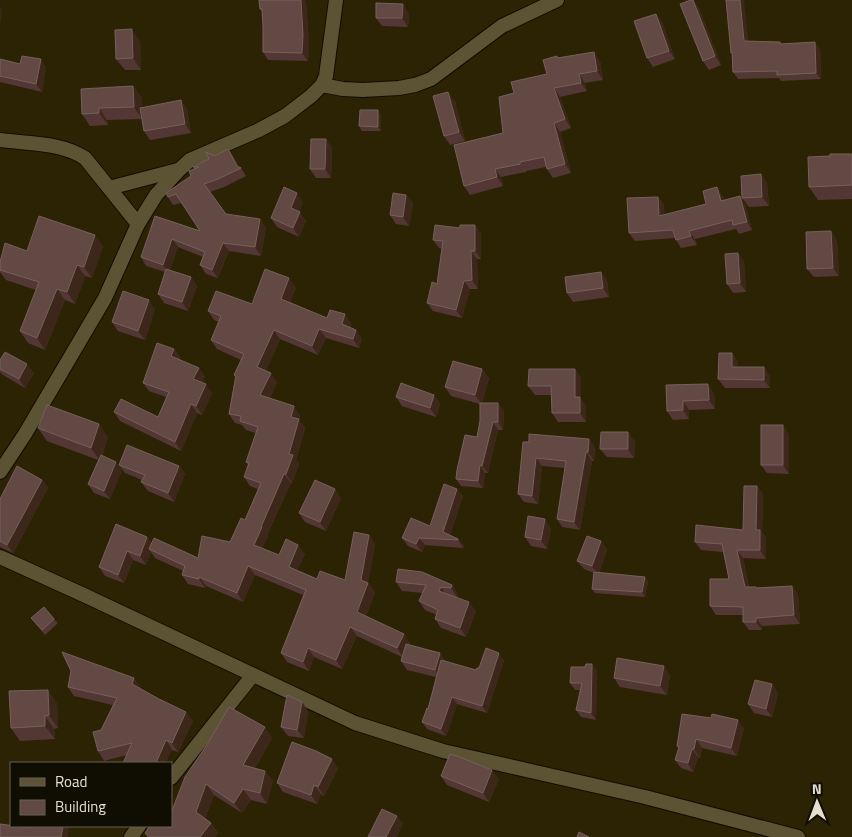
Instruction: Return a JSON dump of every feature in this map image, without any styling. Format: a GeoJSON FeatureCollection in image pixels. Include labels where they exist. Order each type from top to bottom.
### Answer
{"type":"FeatureCollection","features":[{"type":"Feature","properties":{"kind":"street"},"geometry":{"type":"LineString","coordinates":[[0,472],[25,434],[105,298],[138,224],[156,195],[190,160],[259,130],[285,116],[311,96],[322,84],[326,76],[336,0]]}},
{"type":"Feature","properties":{"kind":"street"},"geometry":{"type":"LineString","coordinates":[[322,84],[343,89],[363,90],[415,85],[431,79],[502,26],[558,0]]}},
{"type":"Feature","properties":{"kind":"street"},"geometry":{"type":"LineString","coordinates":[[0,140],[62,147],[85,158],[138,224]]}},
{"type":"Feature","properties":{"kind":"street"},"geometry":{"type":"LineString","coordinates":[[109,188],[179,170]]}},
{"type":"Feature","properties":{"kind":"street"},"geometry":{"type":"LineString","coordinates":[[0,557],[356,723],[444,751],[644,797],[798,837]]}},
{"type":"Feature","properties":{"kind":"street"},"geometry":{"type":"LineString","coordinates":[[172,777],[252,675]]}},
{"type":"Feature","properties":{"kind":"building"},"geometry":{"type":"Polygon","coordinates":[[[259,0],[301,0],[302,53],[263,52],[262,9],[260,9],[259,0]]]}},
{"type":"Feature","properties":{"kind":"building"},"geometry":{"type":"Polygon","coordinates":[[[693,0],[715,56],[703,61],[680,4],[693,0]]]}},
{"type":"Feature","properties":{"kind":"building"},"geometry":{"type":"Polygon","coordinates":[[[726,0],[740,0],[744,41],[780,42],[780,44],[815,42],[816,73],[777,75],[777,71],[733,72],[726,0]]]}},
{"type":"Feature","properties":{"kind":"building"},"geometry":{"type":"Polygon","coordinates":[[[376,3],[403,4],[402,18],[376,18],[376,3]]]}},
{"type":"Feature","properties":{"kind":"building"},"geometry":{"type":"Polygon","coordinates":[[[656,14],[669,51],[647,58],[634,21],[656,14]]]}},
{"type":"Feature","properties":{"kind":"building"},"geometry":{"type":"Polygon","coordinates":[[[132,29],[133,58],[116,59],[115,30],[132,29]]]}},
{"type":"Feature","properties":{"kind":"building"},"geometry":{"type":"Polygon","coordinates":[[[594,52],[597,71],[579,74],[581,83],[554,88],[565,119],[554,123],[565,164],[547,169],[544,157],[520,162],[520,164],[495,169],[497,177],[464,186],[454,145],[503,133],[499,97],[514,93],[511,82],[547,74],[543,60],[557,56],[557,58],[594,52]]]}},
{"type":"Feature","properties":{"kind":"building"},"geometry":{"type":"Polygon","coordinates":[[[22,56],[41,59],[36,84],[0,76],[0,59],[20,64],[22,56]]]}},
{"type":"Feature","properties":{"kind":"building"},"geometry":{"type":"Polygon","coordinates":[[[133,86],[134,107],[99,108],[99,113],[82,114],[81,89],[133,86]]]}},
{"type":"Feature","properties":{"kind":"building"},"geometry":{"type":"Polygon","coordinates":[[[448,92],[459,132],[444,136],[433,96],[448,92]]]}},
{"type":"Feature","properties":{"kind":"building"},"geometry":{"type":"Polygon","coordinates":[[[181,100],[185,124],[144,131],[140,108],[181,100]]]}},
{"type":"Feature","properties":{"kind":"building"},"geometry":{"type":"Polygon","coordinates":[[[360,110],[378,110],[378,127],[359,126],[360,110]]]}},
{"type":"Feature","properties":{"kind":"building"},"geometry":{"type":"Polygon","coordinates":[[[311,139],[326,139],[325,169],[310,169],[311,139]]]}},
{"type":"Feature","properties":{"kind":"building"},"geometry":{"type":"Polygon","coordinates":[[[228,149],[237,166],[241,168],[204,184],[226,214],[260,219],[255,247],[223,243],[212,270],[200,265],[205,252],[172,239],[163,265],[141,257],[155,216],[200,231],[176,194],[168,197],[166,193],[191,176],[189,171],[199,167],[193,167],[209,159],[206,152],[215,156],[228,149]]]}},
{"type":"Feature","properties":{"kind":"building"},"geometry":{"type":"Polygon","coordinates":[[[830,154],[852,154],[852,185],[809,187],[808,157],[830,156],[830,154]]]}},
{"type":"Feature","properties":{"kind":"building"},"geometry":{"type":"Polygon","coordinates":[[[761,174],[762,197],[742,198],[741,176],[761,174]]]}},
{"type":"Feature","properties":{"kind":"building"},"geometry":{"type":"Polygon","coordinates":[[[284,187],[297,193],[291,208],[300,212],[293,228],[271,218],[284,187]]]}},
{"type":"Feature","properties":{"kind":"building"},"geometry":{"type":"Polygon","coordinates":[[[717,187],[721,201],[740,196],[747,222],[733,225],[732,220],[689,231],[691,236],[676,240],[673,230],[629,233],[627,198],[658,197],[659,216],[706,204],[703,191],[717,187]]]}},
{"type":"Feature","properties":{"kind":"building"},"geometry":{"type":"Polygon","coordinates":[[[393,193],[406,195],[403,217],[390,215],[393,193]]]}},
{"type":"Feature","properties":{"kind":"building"},"geometry":{"type":"Polygon","coordinates":[[[39,216],[95,235],[84,267],[77,265],[67,292],[57,289],[37,338],[20,331],[39,282],[0,270],[0,262],[5,243],[27,251],[39,216]]]}},
{"type":"Feature","properties":{"kind":"building"},"geometry":{"type":"Polygon","coordinates":[[[435,225],[460,228],[460,225],[475,225],[475,251],[471,251],[472,280],[464,281],[456,310],[427,303],[432,282],[437,284],[443,241],[433,240],[435,225]]]}},
{"type":"Feature","properties":{"kind":"building"},"geometry":{"type":"Polygon","coordinates":[[[831,231],[833,268],[807,269],[806,232],[831,231]]]}},
{"type":"Feature","properties":{"kind":"building"},"geometry":{"type":"Polygon","coordinates":[[[738,253],[740,283],[727,284],[725,254],[738,253]]]}},
{"type":"Feature","properties":{"kind":"building"},"geometry":{"type":"Polygon","coordinates":[[[166,269],[191,277],[182,302],[158,294],[166,269]]]}},
{"type":"Feature","properties":{"kind":"building"},"geometry":{"type":"Polygon","coordinates":[[[265,269],[289,278],[281,299],[327,318],[330,310],[345,314],[342,324],[356,330],[353,339],[319,329],[312,346],[274,330],[257,367],[271,373],[260,395],[294,406],[291,417],[299,419],[289,454],[293,455],[254,545],[279,555],[286,539],[298,545],[289,567],[317,579],[320,571],[345,580],[354,532],[369,535],[361,580],[368,583],[357,612],[404,634],[397,648],[350,627],[336,660],[308,648],[303,662],[281,653],[306,590],[248,566],[237,593],[199,577],[199,579],[182,575],[185,566],[149,549],[154,538],[198,558],[202,536],[230,542],[241,518],[245,520],[261,483],[244,477],[249,463],[246,462],[258,427],[240,421],[241,416],[229,414],[236,376],[234,375],[244,354],[211,340],[221,316],[208,311],[216,291],[252,304],[265,269]]]}},
{"type":"Feature","properties":{"kind":"building"},"geometry":{"type":"Polygon","coordinates":[[[601,272],[603,288],[567,293],[565,277],[601,272]]]}},
{"type":"Feature","properties":{"kind":"building"},"geometry":{"type":"Polygon","coordinates":[[[123,291],[149,300],[138,331],[112,322],[123,291]]]}},
{"type":"Feature","properties":{"kind":"building"},"geometry":{"type":"Polygon","coordinates":[[[157,343],[174,349],[171,356],[199,368],[193,379],[206,384],[196,406],[191,404],[175,442],[114,412],[121,399],[158,417],[169,392],[143,383],[157,343]]]}},
{"type":"Feature","properties":{"kind":"building"},"geometry":{"type":"Polygon","coordinates":[[[5,352],[27,364],[19,379],[0,369],[0,360],[5,352]]]}},
{"type":"Feature","properties":{"kind":"building"},"geometry":{"type":"Polygon","coordinates":[[[719,353],[732,353],[732,367],[764,367],[764,380],[718,379],[719,353]]]}},
{"type":"Feature","properties":{"kind":"building"},"geometry":{"type":"Polygon","coordinates":[[[453,361],[482,369],[475,395],[445,387],[453,361]]]}},
{"type":"Feature","properties":{"kind":"building"},"geometry":{"type":"Polygon","coordinates":[[[529,369],[575,369],[575,397],[580,397],[580,413],[552,413],[551,386],[528,386],[529,369]]]}},
{"type":"Feature","properties":{"kind":"building"},"geometry":{"type":"Polygon","coordinates":[[[401,383],[434,395],[430,408],[396,397],[401,383]]]}},
{"type":"Feature","properties":{"kind":"building"},"geometry":{"type":"Polygon","coordinates":[[[708,384],[709,400],[683,401],[683,410],[667,411],[666,385],[708,384]]]}},
{"type":"Feature","properties":{"kind":"building"},"geometry":{"type":"Polygon","coordinates":[[[480,403],[498,403],[498,422],[493,422],[482,466],[480,465],[478,481],[456,479],[465,435],[477,437],[480,421],[480,403]]]}},
{"type":"Feature","properties":{"kind":"building"},"geometry":{"type":"Polygon","coordinates":[[[47,405],[99,424],[91,448],[38,428],[47,405]]]}},
{"type":"Feature","properties":{"kind":"building"},"geometry":{"type":"Polygon","coordinates":[[[761,425],[783,425],[783,465],[761,465],[761,425]]]}},
{"type":"Feature","properties":{"kind":"building"},"geometry":{"type":"Polygon","coordinates":[[[601,432],[628,432],[628,449],[600,449],[601,432]]]}},
{"type":"Feature","properties":{"kind":"building"},"geometry":{"type":"Polygon","coordinates":[[[529,434],[589,439],[574,522],[557,519],[566,461],[536,458],[532,496],[518,494],[523,442],[529,442],[529,434]]]}},
{"type":"Feature","properties":{"kind":"building"},"geometry":{"type":"Polygon","coordinates":[[[127,445],[179,466],[168,493],[141,482],[145,475],[119,465],[127,445]]]}},
{"type":"Feature","properties":{"kind":"building"},"geometry":{"type":"Polygon","coordinates":[[[101,455],[116,462],[104,491],[88,484],[101,455]]]}},
{"type":"Feature","properties":{"kind":"building"},"geometry":{"type":"Polygon","coordinates":[[[17,466],[42,480],[7,545],[0,541],[0,499],[17,466]]]}},
{"type":"Feature","properties":{"kind":"building"},"geometry":{"type":"Polygon","coordinates":[[[315,480],[335,489],[320,522],[299,513],[315,480]]]}},
{"type":"Feature","properties":{"kind":"building"},"geometry":{"type":"Polygon","coordinates":[[[444,484],[457,489],[443,532],[458,540],[419,538],[416,544],[402,538],[411,518],[430,526],[444,484]]]}},
{"type":"Feature","properties":{"kind":"building"},"geometry":{"type":"Polygon","coordinates":[[[744,486],[757,486],[756,530],[760,530],[760,550],[737,550],[745,587],[792,586],[794,615],[756,618],[756,622],[743,622],[743,607],[710,606],[710,579],[729,579],[722,544],[695,542],[696,525],[743,530],[744,486]]]}},
{"type":"Feature","properties":{"kind":"building"},"geometry":{"type":"Polygon","coordinates":[[[528,516],[545,519],[541,540],[525,537],[528,516]]]}},
{"type":"Feature","properties":{"kind":"building"},"geometry":{"type":"Polygon","coordinates":[[[116,524],[147,537],[140,556],[127,551],[118,575],[99,567],[116,524]]]}},
{"type":"Feature","properties":{"kind":"building"},"geometry":{"type":"Polygon","coordinates":[[[587,536],[601,541],[592,566],[577,561],[587,536]]]}},
{"type":"Feature","properties":{"kind":"building"},"geometry":{"type":"Polygon","coordinates":[[[398,569],[422,572],[452,585],[451,588],[441,587],[439,591],[469,602],[460,628],[435,619],[438,610],[419,601],[426,585],[396,582],[398,569]]]}},
{"type":"Feature","properties":{"kind":"building"},"geometry":{"type":"Polygon","coordinates":[[[594,572],[645,577],[642,592],[592,589],[594,572]]]}},
{"type":"Feature","properties":{"kind":"building"},"geometry":{"type":"Polygon","coordinates":[[[44,607],[54,619],[42,630],[31,618],[44,607]]]}},
{"type":"Feature","properties":{"kind":"building"},"geometry":{"type":"Polygon","coordinates":[[[406,644],[440,653],[435,670],[401,661],[406,644]]]}},
{"type":"Feature","properties":{"kind":"building"},"geometry":{"type":"Polygon","coordinates":[[[486,648],[499,653],[482,706],[452,697],[441,729],[422,722],[428,709],[441,660],[476,670],[479,668],[486,648]]]}},
{"type":"Feature","properties":{"kind":"building"},"geometry":{"type":"Polygon","coordinates":[[[62,652],[134,678],[132,684],[186,712],[172,743],[166,740],[156,762],[123,762],[132,743],[98,751],[93,732],[101,730],[117,698],[68,687],[71,671],[62,652]]]}},
{"type":"Feature","properties":{"kind":"building"},"geometry":{"type":"Polygon","coordinates":[[[617,658],[664,666],[660,686],[614,678],[617,658]]]}},
{"type":"Feature","properties":{"kind":"building"},"geometry":{"type":"Polygon","coordinates":[[[586,664],[592,664],[591,713],[576,710],[582,683],[570,683],[571,667],[585,667],[586,664]]]}},
{"type":"Feature","properties":{"kind":"building"},"geometry":{"type":"Polygon","coordinates":[[[755,680],[772,684],[766,709],[748,704],[755,680]]]}},
{"type":"Feature","properties":{"kind":"building"},"geometry":{"type":"Polygon","coordinates":[[[48,690],[49,715],[45,716],[45,726],[11,728],[9,691],[48,690]]]}},
{"type":"Feature","properties":{"kind":"building"},"geometry":{"type":"Polygon","coordinates":[[[287,695],[302,702],[297,730],[281,727],[287,695]]]}},
{"type":"Feature","properties":{"kind":"building"},"geometry":{"type":"Polygon","coordinates":[[[229,707],[265,727],[243,765],[265,771],[260,793],[243,789],[234,803],[206,784],[196,812],[211,823],[200,837],[150,837],[145,833],[149,827],[172,827],[172,810],[185,777],[229,707]]]}},
{"type":"Feature","properties":{"kind":"building"},"geometry":{"type":"Polygon","coordinates":[[[682,714],[711,718],[712,714],[738,720],[731,748],[696,739],[688,763],[675,760],[679,747],[677,746],[682,714]]]}},
{"type":"Feature","properties":{"kind":"building"},"geometry":{"type":"Polygon","coordinates":[[[292,742],[332,759],[318,787],[314,785],[311,795],[277,783],[292,742]]]}},
{"type":"Feature","properties":{"kind":"building"},"geometry":{"type":"Polygon","coordinates":[[[450,754],[492,770],[483,793],[441,776],[450,754]]]}},
{"type":"Feature","properties":{"kind":"building"},"geometry":{"type":"Polygon","coordinates":[[[382,809],[397,816],[386,837],[368,837],[382,809]]]}},
{"type":"Feature","properties":{"kind":"building"},"geometry":{"type":"Polygon","coordinates":[[[0,824],[10,825],[10,827],[30,828],[63,827],[61,837],[0,837],[0,824]]]}},
{"type":"Feature","properties":{"kind":"building"},"geometry":{"type":"Polygon","coordinates":[[[579,832],[589,837],[577,837],[579,832]]]}}]}
